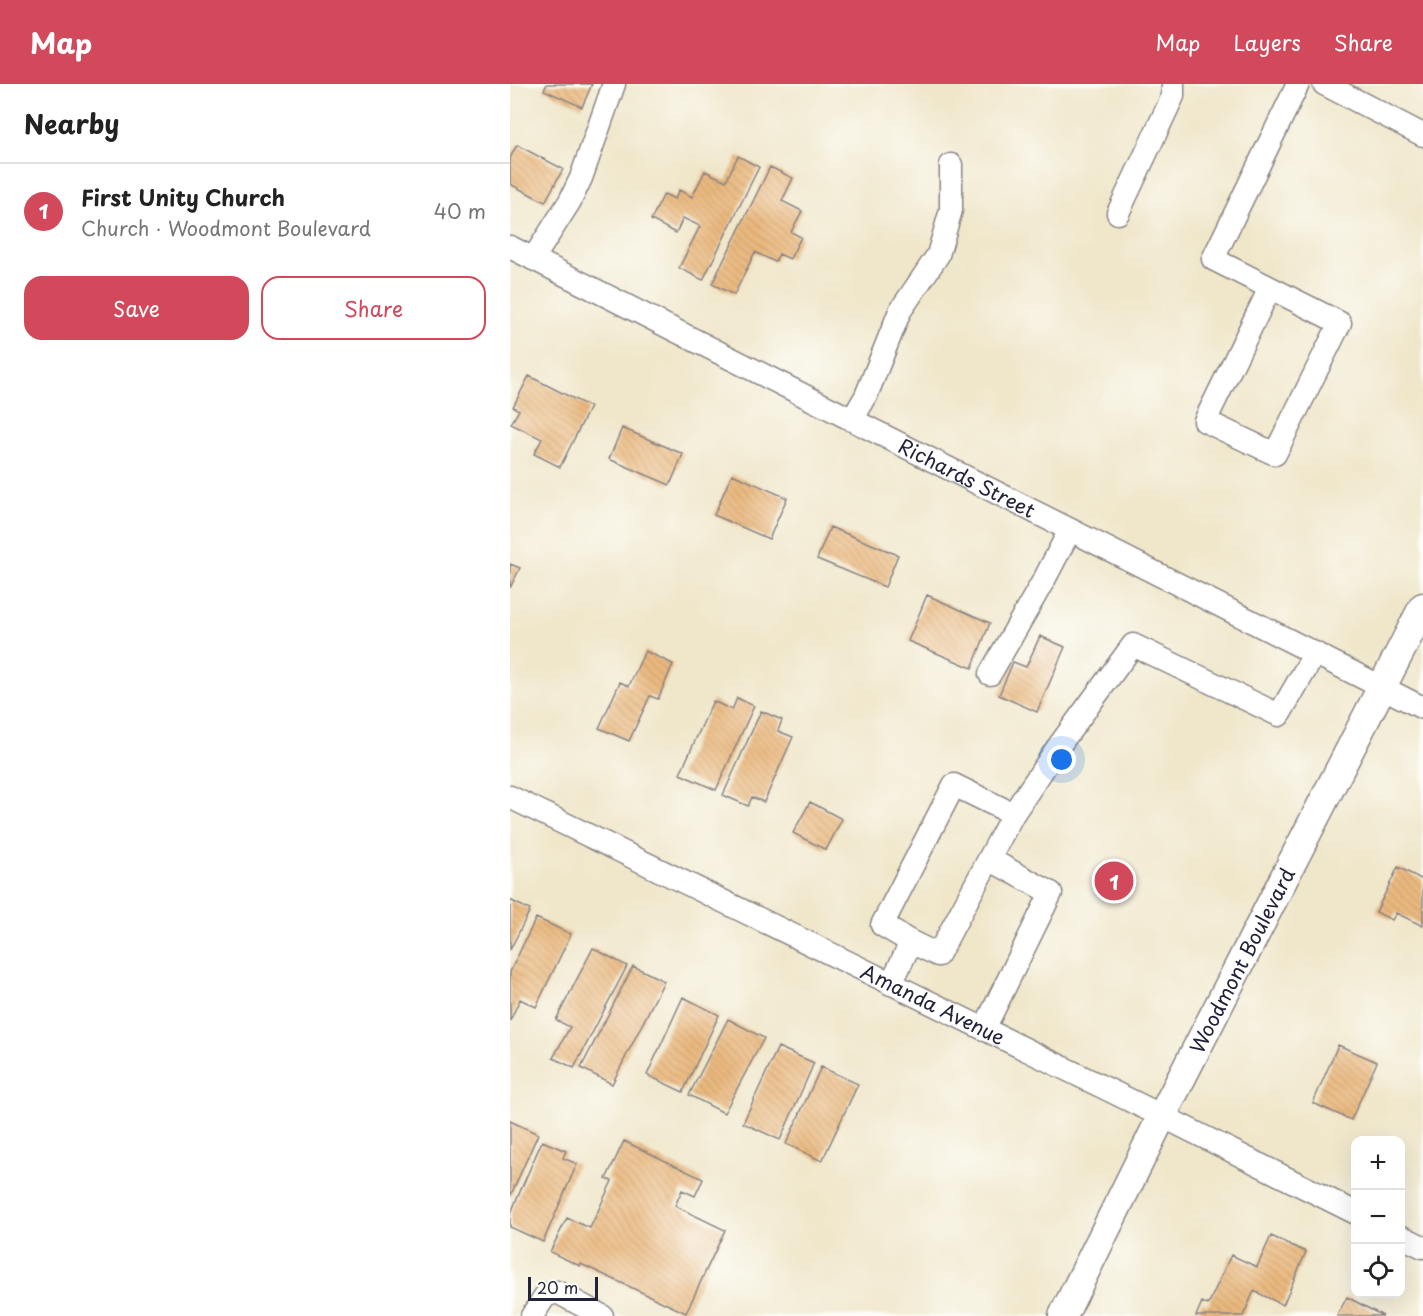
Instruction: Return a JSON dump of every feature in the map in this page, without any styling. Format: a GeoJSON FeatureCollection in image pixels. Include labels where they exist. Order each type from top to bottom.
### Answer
{"type":"FeatureCollection","features":[{"type":"Feature","properties":{"kind":"main road","name":"Woodmont Boulevard"},"geometry":{"type":"LineString","coordinates":[[1063,1316],[1162,1116],[1423,607]]}},
{"type":"Feature","properties":{"kind":"street"},"geometry":{"type":"LineString","coordinates":[[533,259],[570,201],[614,84]]}},
{"type":"Feature","properties":{"kind":"street"},"geometry":{"type":"LineString","coordinates":[[1118,213],[1173,96],[1173,84]]}},
{"type":"Feature","properties":{"kind":"street"},"geometry":{"type":"LineString","coordinates":[[1270,288],[1205,421],[1275,454],[1340,323],[1213,259],[1298,84]]}},
{"type":"Feature","properties":{"kind":"street"},"geometry":{"type":"LineString","coordinates":[[1324,84],[1423,135]]}},
{"type":"Feature","properties":{"kind":"street"},"geometry":{"type":"LineString","coordinates":[[852,420],[866,396],[900,311],[938,255],[951,210],[951,165]]}},
{"type":"Feature","properties":{"kind":"street","name":"Richards Street"},"geometry":{"type":"LineString","coordinates":[[510,248],[1423,708]]}},
{"type":"Feature","properties":{"kind":"street"},"geometry":{"type":"LineString","coordinates":[[990,674],[1070,530]]}},
{"type":"Feature","properties":{"kind":"street"},"geometry":{"type":"LineString","coordinates":[[1013,813],[954,785],[882,925],[938,955],[1013,813],[1133,645],[1279,715],[1315,653]]}},
{"type":"Feature","properties":{"kind":"street","name":"Amanda Avenue"},"geometry":{"type":"LineString","coordinates":[[510,797],[1351,1210]]}},
{"type":"Feature","properties":{"kind":"street"},"geometry":{"type":"LineString","coordinates":[[984,1029],[1051,893],[989,859]]}},
{"type":"Feature","properties":{"kind":"street"},"geometry":{"type":"LineString","coordinates":[[891,984],[911,942]]}},
{"type":"Feature","properties":{"kind":"street"},"geometry":{"type":"LineString","coordinates":[[1405,1238],[1423,1247]]}},
{"type":"Feature","properties":{"kind":"street"},"geometry":{"type":"LineString","coordinates":[[532,1316],[545,1296],[557,1292],[602,1316]]}},
{"type":"Feature","properties":{"kind":"building"},"geometry":{"type":"Polygon","coordinates":[[[547,84],[592,84],[582,107],[544,90],[547,84]]]}},
{"type":"Feature","properties":{"kind":"building"},"geometry":{"type":"Polygon","coordinates":[[[517,145],[563,169],[545,202],[510,184],[510,158],[517,145]]]}},
{"type":"Feature","properties":{"kind":"building"},"geometry":{"type":"Polygon","coordinates":[[[738,156],[759,167],[703,280],[679,268],[700,226],[683,218],[676,233],[651,220],[664,194],[675,199],[679,190],[692,197],[705,171],[726,181],[738,156]]]}},
{"type":"Feature","properties":{"kind":"building"},"geometry":{"type":"Polygon","coordinates":[[[770,167],[793,178],[782,201],[802,211],[791,232],[801,237],[790,259],[779,254],[775,262],[755,252],[734,295],[712,284],[770,167]]]}},
{"type":"Feature","properties":{"kind":"building"},"geometry":{"type":"Polygon","coordinates":[[[529,376],[590,407],[560,467],[534,454],[542,439],[511,424],[519,410],[513,407],[529,376]]]}},
{"type":"Feature","properties":{"kind":"building"},"geometry":{"type":"Polygon","coordinates":[[[622,428],[683,454],[670,485],[609,459],[622,428]]]}},
{"type":"Feature","properties":{"kind":"building"},"geometry":{"type":"Polygon","coordinates":[[[732,474],[787,498],[769,539],[714,515],[732,474]]]}},
{"type":"Feature","properties":{"kind":"building"},"geometry":{"type":"Polygon","coordinates":[[[830,527],[898,555],[885,587],[817,559],[830,527]]]}},
{"type":"Feature","properties":{"kind":"building"},"geometry":{"type":"Polygon","coordinates":[[[510,564],[520,568],[510,588],[510,564]]]}},
{"type":"Feature","properties":{"kind":"building"},"geometry":{"type":"Polygon","coordinates":[[[927,595],[990,623],[972,668],[908,641],[927,595]]]}},
{"type":"Feature","properties":{"kind":"building"},"geometry":{"type":"Polygon","coordinates":[[[1040,636],[1065,647],[1037,712],[999,695],[1013,662],[1026,667],[1040,636]]]}},
{"type":"Feature","properties":{"kind":"building"},"geometry":{"type":"Polygon","coordinates":[[[645,651],[673,664],[658,699],[650,696],[629,741],[599,728],[620,682],[629,686],[645,651]]]}},
{"type":"Feature","properties":{"kind":"building"},"geometry":{"type":"Polygon","coordinates":[[[737,698],[754,706],[716,790],[680,774],[713,701],[732,710],[737,698]]]}},
{"type":"Feature","properties":{"kind":"building"},"geometry":{"type":"Polygon","coordinates":[[[761,711],[782,720],[778,731],[793,737],[764,802],[752,797],[748,806],[723,795],[761,711]]]}},
{"type":"Feature","properties":{"kind":"building"},"geometry":{"type":"Polygon","coordinates":[[[810,802],[842,819],[826,850],[793,833],[810,802]]]}},
{"type":"Feature","properties":{"kind":"building"},"geometry":{"type":"Polygon","coordinates":[[[1398,867],[1423,880],[1423,926],[1396,913],[1392,920],[1376,912],[1398,867]]]}},
{"type":"Feature","properties":{"kind":"building"},"geometry":{"type":"Polygon","coordinates":[[[510,900],[530,910],[510,950],[510,900]]]}},
{"type":"Feature","properties":{"kind":"building"},"geometry":{"type":"Polygon","coordinates":[[[536,918],[571,934],[536,1007],[520,999],[510,1021],[510,972],[536,918]]]}},
{"type":"Feature","properties":{"kind":"building"},"geometry":{"type":"Polygon","coordinates":[[[593,948],[627,966],[574,1068],[553,1058],[570,1027],[556,1020],[593,948]]]}},
{"type":"Feature","properties":{"kind":"building"},"geometry":{"type":"Polygon","coordinates":[[[633,966],[664,981],[612,1084],[581,1068],[633,966]]]}},
{"type":"Feature","properties":{"kind":"building"},"geometry":{"type":"Polygon","coordinates":[[[683,997],[719,1015],[683,1092],[647,1075],[683,997]]]}},
{"type":"Feature","properties":{"kind":"building"},"geometry":{"type":"Polygon","coordinates":[[[728,1019],[764,1038],[724,1113],[689,1095],[728,1019]]]}},
{"type":"Feature","properties":{"kind":"building"},"geometry":{"type":"Polygon","coordinates":[[[1338,1045],[1377,1062],[1351,1120],[1313,1103],[1338,1045]]]}},
{"type":"Feature","properties":{"kind":"building"},"geometry":{"type":"Polygon","coordinates":[[[778,1047],[814,1063],[780,1140],[743,1123],[778,1047]]]}},
{"type":"Feature","properties":{"kind":"building"},"geometry":{"type":"Polygon","coordinates":[[[821,1067],[858,1084],[822,1161],[786,1144],[821,1067]]]}},
{"type":"Feature","properties":{"kind":"building"},"geometry":{"type":"Polygon","coordinates":[[[510,1121],[538,1134],[510,1197],[510,1121]]]}},
{"type":"Feature","properties":{"kind":"building"},"geometry":{"type":"Polygon","coordinates":[[[542,1141],[566,1151],[563,1158],[577,1164],[543,1242],[510,1227],[510,1215],[542,1141]]]}},
{"type":"Feature","properties":{"kind":"building"},"geometry":{"type":"Polygon","coordinates":[[[624,1141],[703,1179],[695,1196],[682,1190],[675,1206],[725,1230],[686,1313],[550,1252],[567,1218],[590,1228],[612,1181],[606,1179],[624,1141]]]}},
{"type":"Feature","properties":{"kind":"building"},"geometry":{"type":"Polygon","coordinates":[[[1271,1236],[1306,1252],[1283,1305],[1254,1291],[1243,1316],[1196,1316],[1202,1302],[1208,1305],[1231,1255],[1257,1267],[1271,1236]]]}},
{"type":"Feature","properties":{"kind":"building"},"geometry":{"type":"Polygon","coordinates":[[[1347,1297],[1383,1316],[1337,1316],[1347,1297]]]}},
{"type":"Feature","properties":{"kind":"place","name":"First Unity Church"},"geometry":{"type":"Point","coordinates":[1114,881]}}]}
